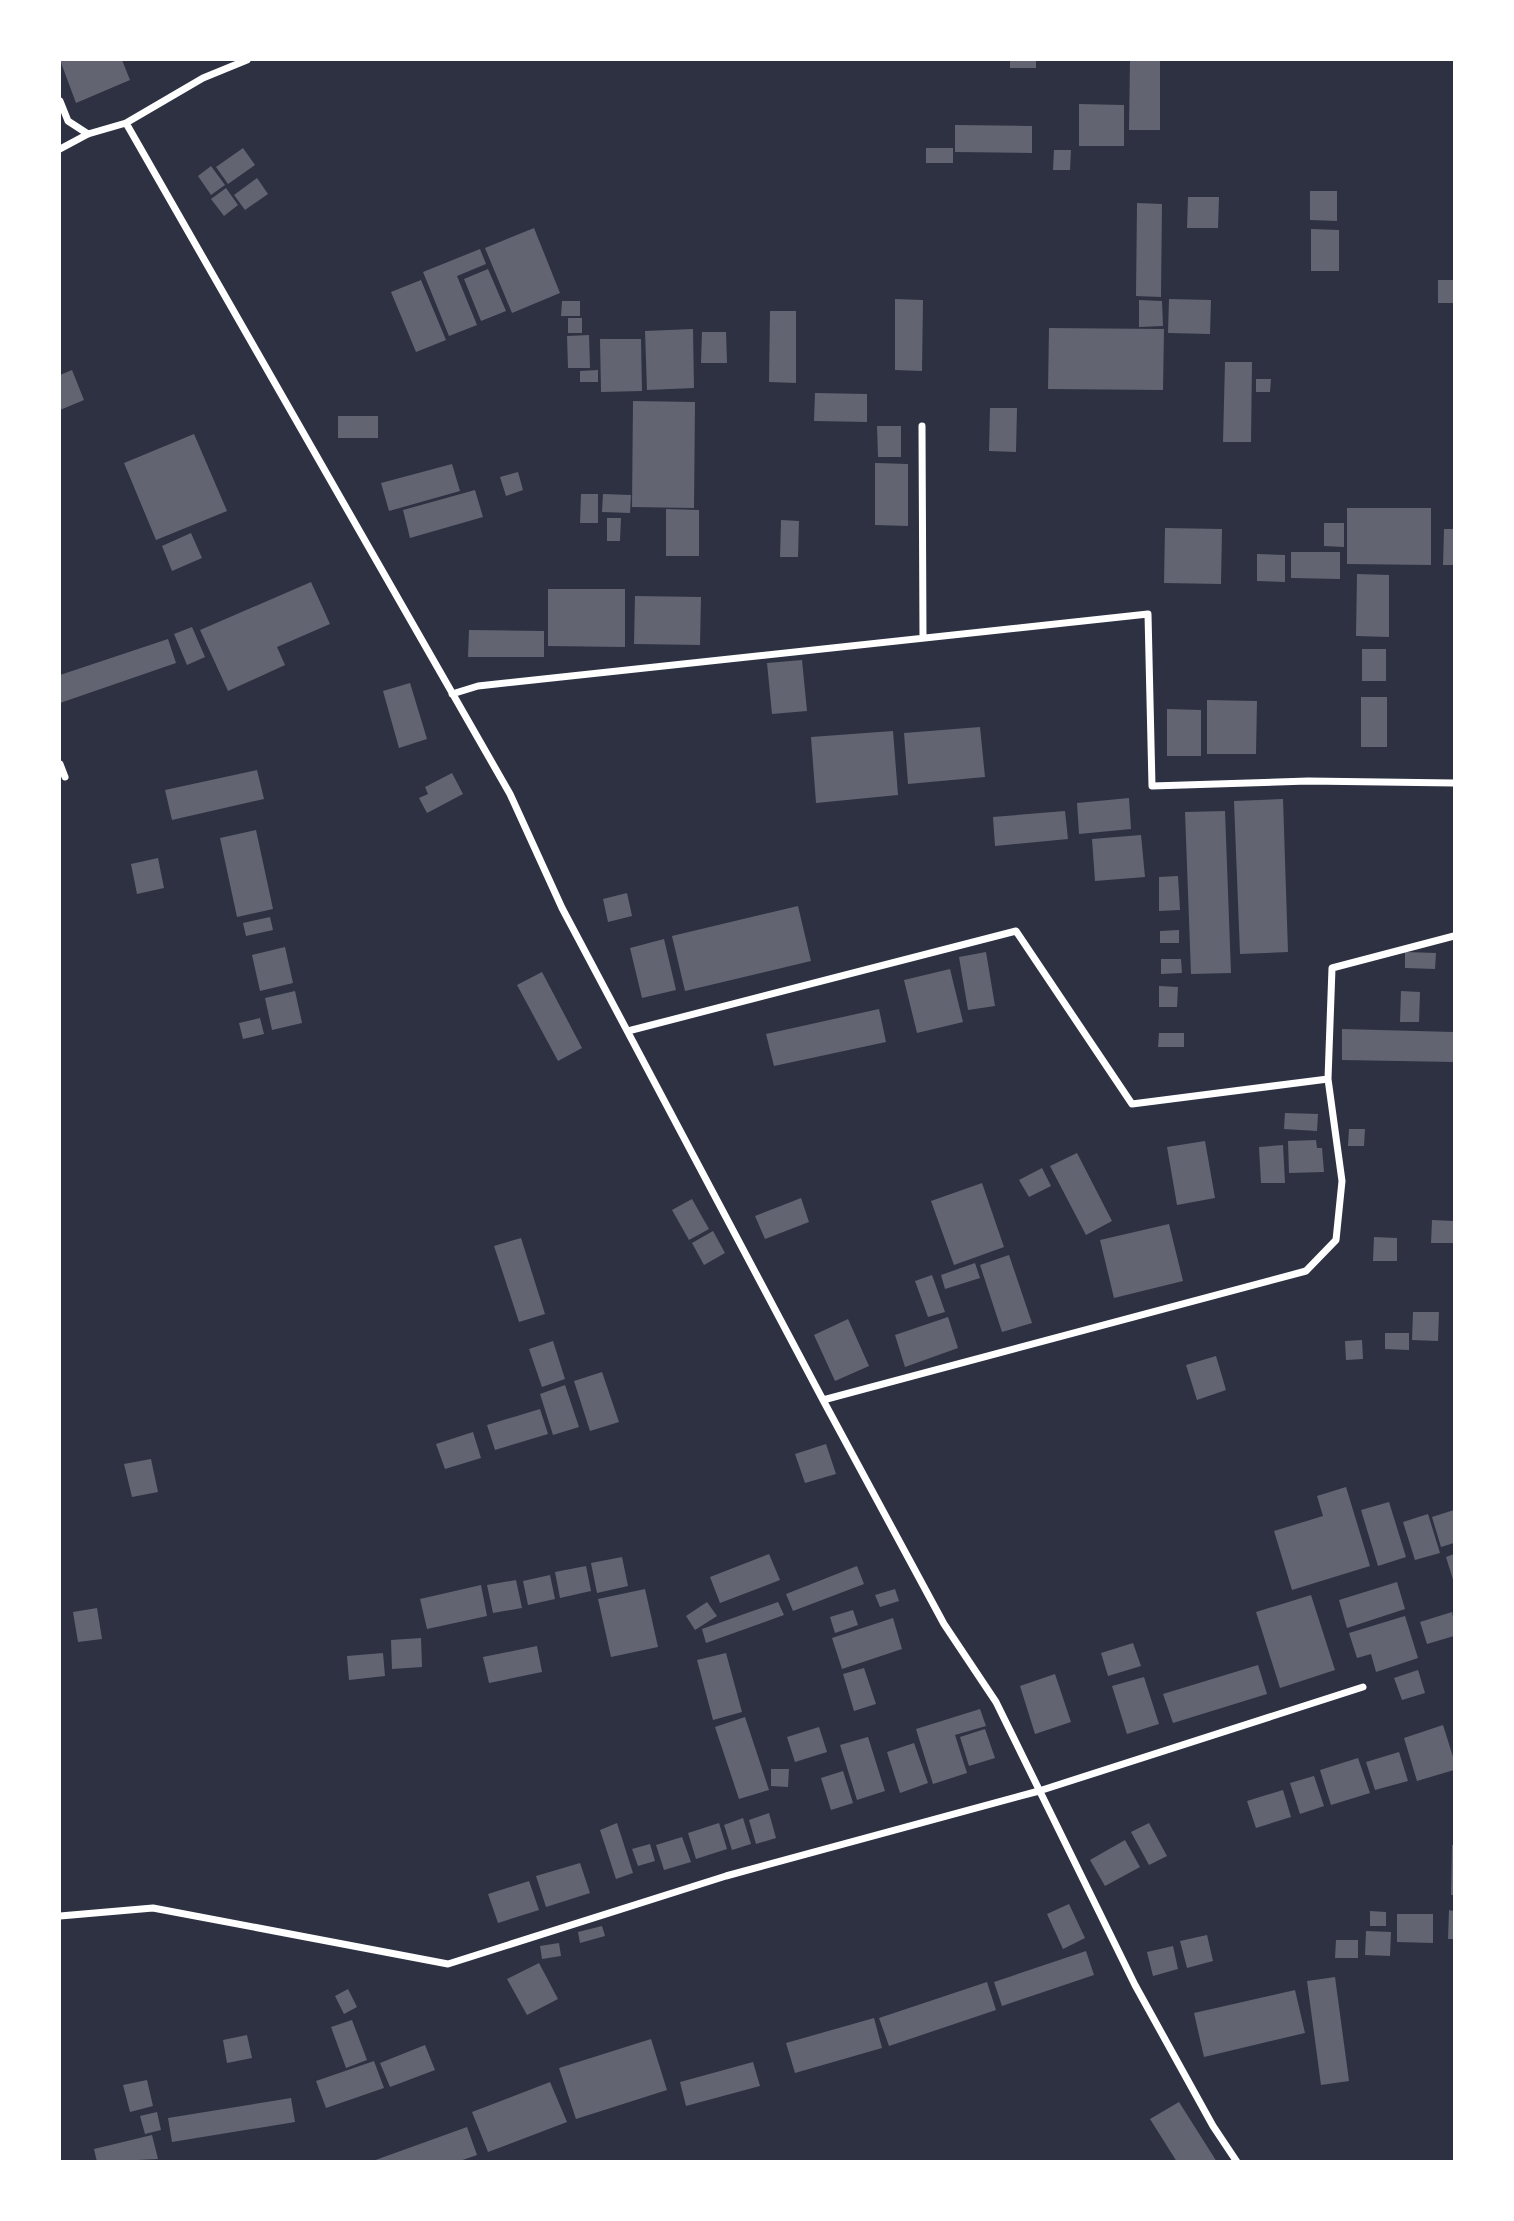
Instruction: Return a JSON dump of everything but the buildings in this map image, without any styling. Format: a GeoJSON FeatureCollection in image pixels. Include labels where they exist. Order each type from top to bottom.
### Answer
{"type":"FeatureCollection","features":[{"type":"Feature","properties":{"kind":"street"},"geometry":{"type":"LineString","coordinates":[[60,149],[88,134],[126,123],[204,79],[247,60]]}},
{"type":"Feature","properties":{"kind":"street"},"geometry":{"type":"LineString","coordinates":[[60,101],[68,121],[88,134]]}},
{"type":"Feature","properties":{"kind":"street"},"geometry":{"type":"LineString","coordinates":[[126,123],[510,794],[562,908],[823,1400],[944,1624],[996,1702],[1135,1985],[1213,2126],[1237,2161]]}},
{"type":"Feature","properties":{"kind":"street"},"geometry":{"type":"LineString","coordinates":[[922,426],[923,638]]}},
{"type":"Feature","properties":{"kind":"street"},"geometry":{"type":"LineString","coordinates":[[452,694],[478,686],[1148,614],[1152,786],[1308,781],[1454,783]]}},
{"type":"Feature","properties":{"kind":"street"},"geometry":{"type":"LineString","coordinates":[[60,764],[65,777]]}},
{"type":"Feature","properties":{"kind":"street"},"geometry":{"type":"LineString","coordinates":[[628,1031],[1016,931],[1132,1104],[1328,1079]]}},
{"type":"Feature","properties":{"kind":"street"},"geometry":{"type":"LineString","coordinates":[[823,1400],[1306,1271],[1336,1240],[1342,1181],[1328,1079],[1332,968],[1454,936]]}},
{"type":"Feature","properties":{"kind":"street"},"geometry":{"type":"LineString","coordinates":[[60,1916],[153,1908],[448,1964],[726,1876],[1039,1791],[1363,1687]]}}]}
